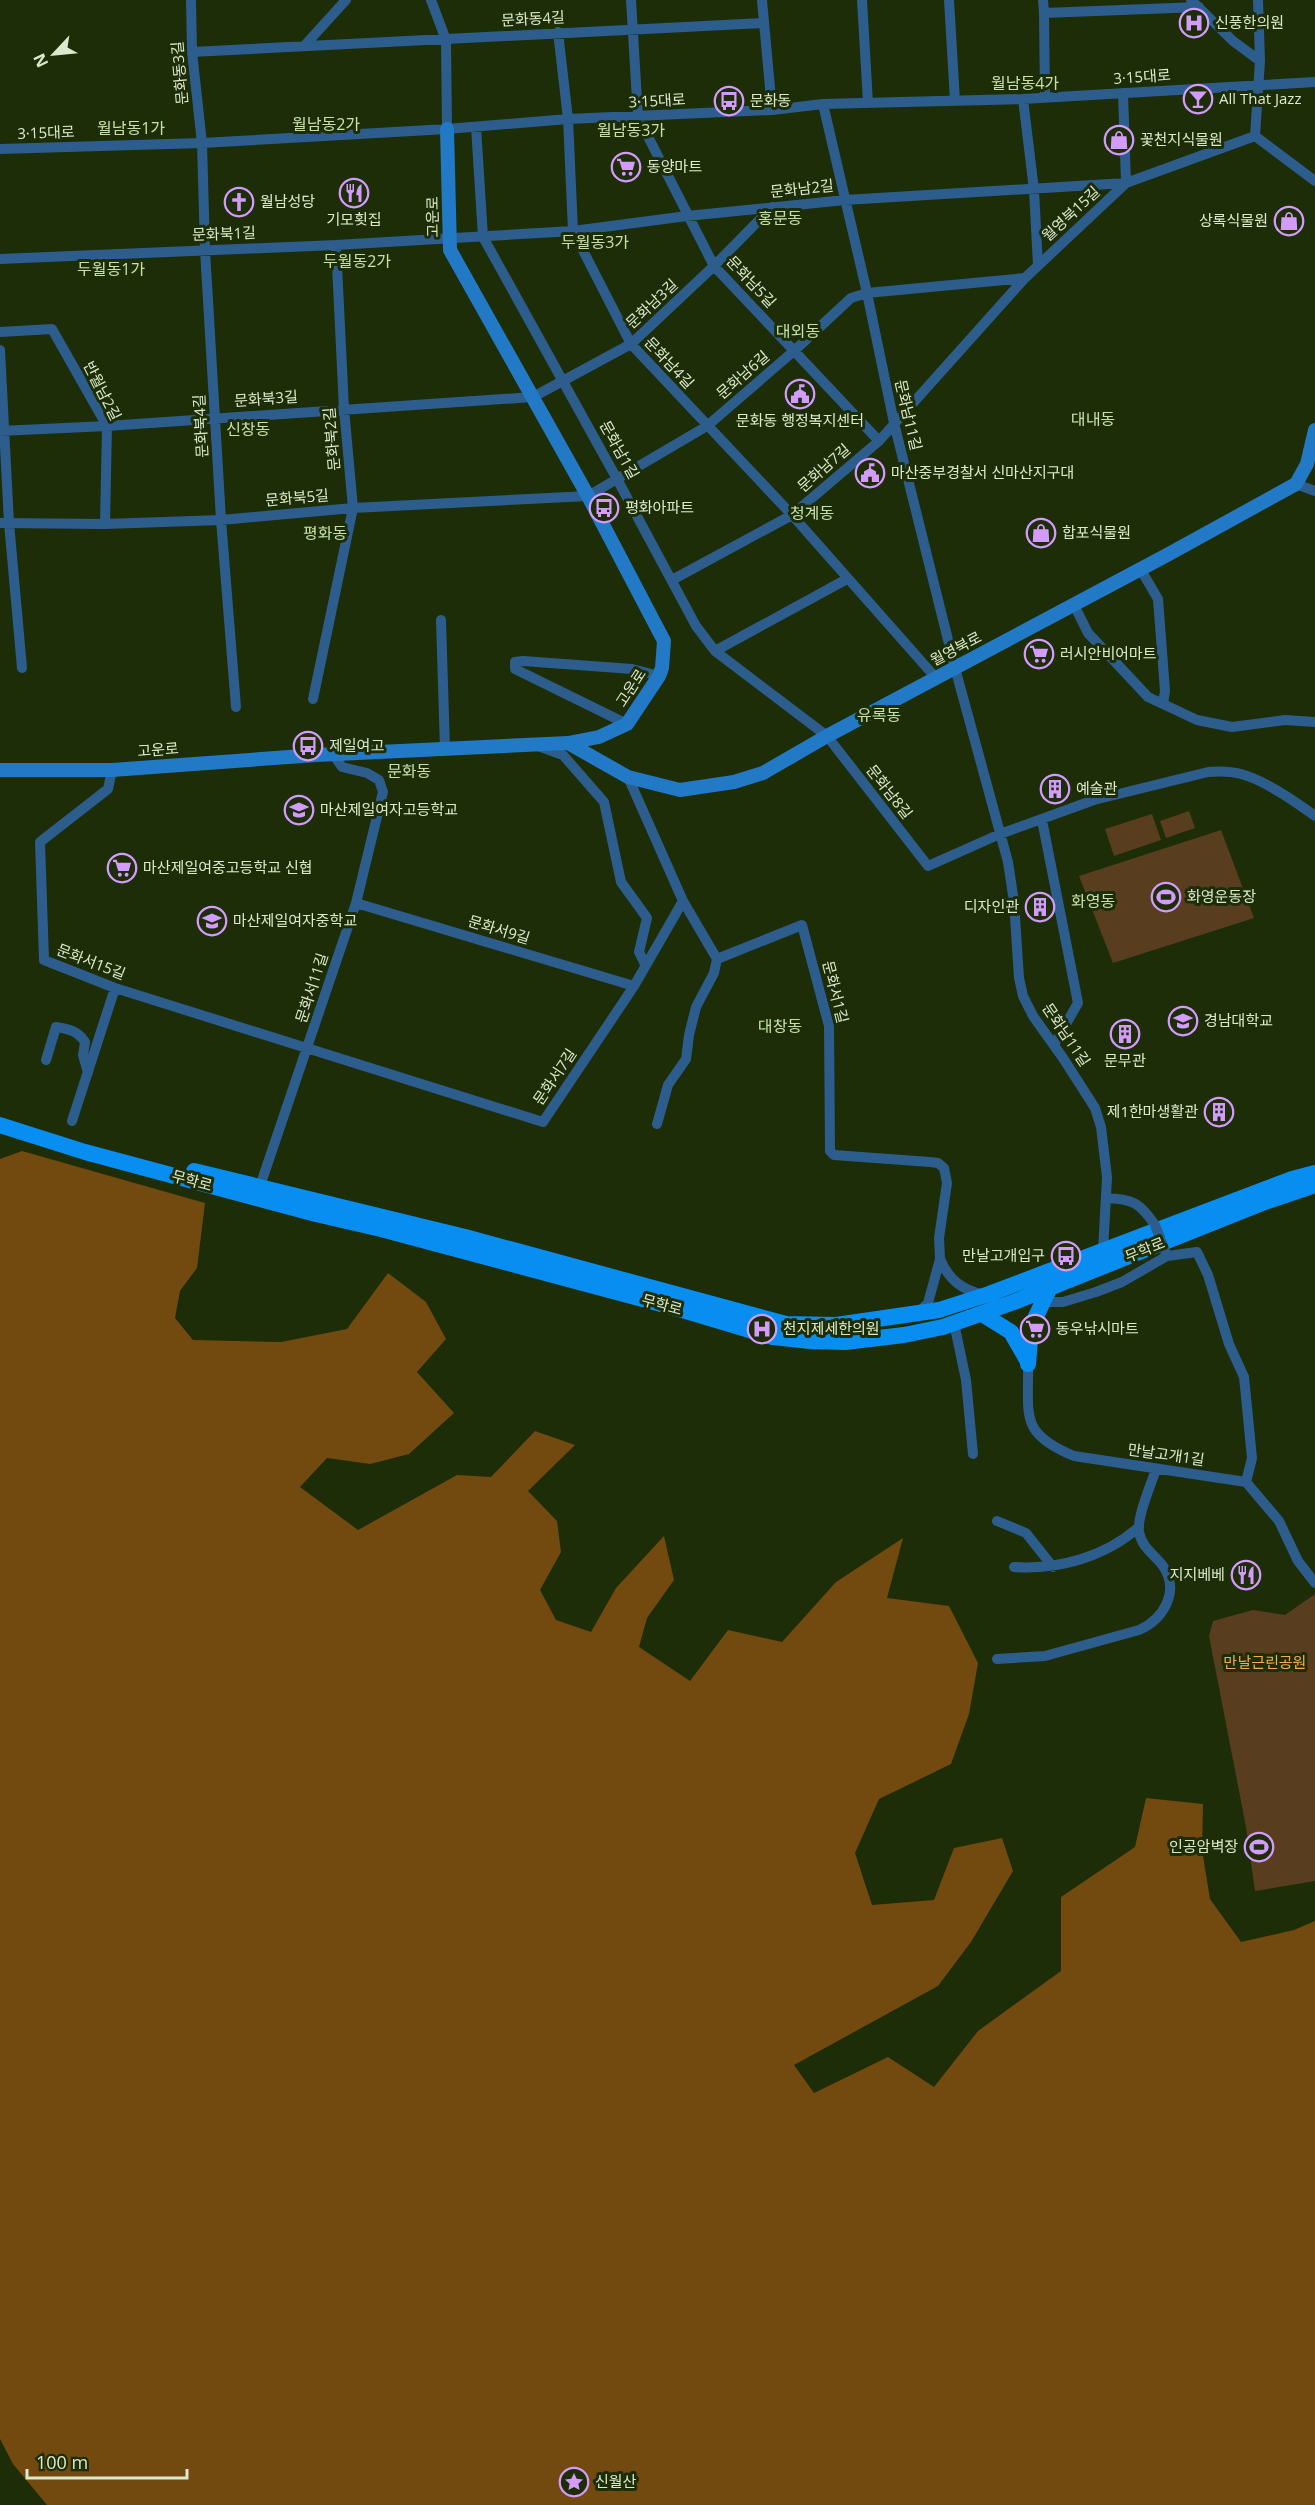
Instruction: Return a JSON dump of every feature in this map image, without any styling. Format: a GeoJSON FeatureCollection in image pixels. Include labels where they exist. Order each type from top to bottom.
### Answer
{"type":"FeatureCollection","features":[{"type":"Feature","properties":{"kind":"main road","name":"고운로"},"geometry":{"type":"LineString","coordinates":[[0,770],[112,770],[333,754],[568,743],[599,737],[627,724],[659,676],[662,668],[664,641],[588,496],[450,250],[454,238],[447,129]]}},
{"type":"Feature","properties":{"kind":"main road"},"geometry":{"type":"LineString","coordinates":[[1296,484],[1307,464],[1315,430]]}},
{"type":"Feature","properties":{"kind":"main road","name":"월영북로"},"geometry":{"type":"LineString","coordinates":[[568,743],[628,777],[680,790],[734,782],[763,773],[827,736],[1141,570],[1296,484]]}},
{"type":"Feature","properties":{"kind":"main road","name":"무학로"},"geometry":{"type":"LineString","coordinates":[[0,1115],[92,1147],[453,1234],[786,1324],[836,1325],[939,1310],[986,1295],[1292,1179],[1315,1173]]}},
{"type":"Feature","properties":{"kind":"main road","name":"무학로"},"geometry":{"type":"LineString","coordinates":[[0,1125],[85,1152],[676,1308],[773,1337],[845,1342],[904,1335],[954,1323],[1014,1302],[1046,1295],[1262,1203],[1315,1185]]}},
{"type":"Feature","properties":{"kind":"main road"},"geometry":{"type":"LineString","coordinates":[[1028,1364],[1029,1335],[1046,1295]]}},
{"type":"Feature","properties":{"kind":"main road"},"geometry":{"type":"LineString","coordinates":[[982,1314],[1011,1332],[1028,1364]]}},
{"type":"Feature","properties":{"kind":"street","name":"문화동3길"},"geometry":{"type":"LineString","coordinates":[[190,0],[192,52],[202,143]]}},
{"type":"Feature","properties":{"kind":"street"},"geometry":{"type":"LineString","coordinates":[[305,45],[346,0]]}},
{"type":"Feature","properties":{"kind":"street"},"geometry":{"type":"LineString","coordinates":[[431,0],[446,40],[447,129]]}},
{"type":"Feature","properties":{"kind":"street"},"geometry":{"type":"LineString","coordinates":[[631,0],[638,117]]}},
{"type":"Feature","properties":{"kind":"street"},"geometry":{"type":"LineString","coordinates":[[762,0],[772,110]]}},
{"type":"Feature","properties":{"kind":"street"},"geometry":{"type":"LineString","coordinates":[[862,0],[868,103]]}},
{"type":"Feature","properties":{"kind":"street"},"geometry":{"type":"LineString","coordinates":[[949,0],[955,101]]}},
{"type":"Feature","properties":{"kind":"street"},"geometry":{"type":"LineString","coordinates":[[1258,0],[1260,61],[1255,136],[1315,181]]}},
{"type":"Feature","properties":{"kind":"street"},"geometry":{"type":"LineString","coordinates":[[1044,98],[1044,6],[1195,4],[1233,41],[1260,61]]}},
{"type":"Feature","properties":{"kind":"street","name":"문화동4길"},"geometry":{"type":"LineString","coordinates":[[192,52],[763,23]]}},
{"type":"Feature","properties":{"kind":"street","name":"문화남4길"},"geometry":{"type":"LineString","coordinates":[[558,32],[568,119],[573,231],[631,344],[792,515],[936,678]]}},
{"type":"Feature","properties":{"kind":"street","name":"3·15대로"},"geometry":{"type":"LineString","coordinates":[[0,149],[202,143],[447,129],[568,119],[772,110],[823,104],[1023,99],[1315,82]]}},
{"type":"Feature","properties":{"kind":"street"},"geometry":{"type":"LineString","coordinates":[[1123,93],[1126,183]]}},
{"type":"Feature","properties":{"kind":"street"},"geometry":{"type":"LineString","coordinates":[[1023,99],[1034,190],[1038,265]]}},
{"type":"Feature","properties":{"kind":"street","name":"문화남11길"},"geometry":{"type":"LineString","coordinates":[[823,104],[867,293],[894,423],[955,668],[1008,862],[1014,902],[1019,978],[1023,996],[1033,1016],[1095,1108],[1101,1127],[1107,1177],[1103,1251]]}},
{"type":"Feature","properties":{"kind":"street","name":"문화남5길"},"geometry":{"type":"LineString","coordinates":[[638,117],[714,266],[879,441]]}},
{"type":"Feature","properties":{"kind":"street","name":"문화남1길"},"geometry":{"type":"LineString","coordinates":[[476,127],[483,237],[696,626],[715,651],[827,736]]}},
{"type":"Feature","properties":{"kind":"street","name":"월영북15길"},"geometry":{"type":"LineString","coordinates":[[894,423],[1025,278],[1126,183],[1255,136]]}},
{"type":"Feature","properties":{"kind":"street","name":"문화북4길"},"geometry":{"type":"LineString","coordinates":[[202,143],[205,250],[221,520],[236,707]]}},
{"type":"Feature","properties":{"kind":"street","name":"문화남2길"},"geometry":{"type":"LineString","coordinates":[[454,238],[573,231],[687,216],[845,200],[1126,183]]}},
{"type":"Feature","properties":{"kind":"street","name":"문화남3길"},"geometry":{"type":"LineString","coordinates":[[533,397],[631,344],[714,266],[772,207]]}},
{"type":"Feature","properties":{"kind":"street","name":"문화북1길"},"geometry":{"type":"LineString","coordinates":[[0,259],[454,238]]}},
{"type":"Feature","properties":{"kind":"street","name":"문화북2길"},"geometry":{"type":"LineString","coordinates":[[313,699],[353,508],[344,409],[336,245]]}},
{"type":"Feature","properties":{"kind":"street","name":"문화남6길"},"geometry":{"type":"LineString","coordinates":[[588,496],[707,426],[851,298],[867,293],[1025,278]]}},
{"type":"Feature","properties":{"kind":"street","name":"반월남2길"},"geometry":{"type":"LineString","coordinates":[[0,332],[52,329],[107,426],[105,524]]}},
{"type":"Feature","properties":{"kind":"street"},"geometry":{"type":"LineString","coordinates":[[0,350],[4,523],[21,668]]}},
{"type":"Feature","properties":{"kind":"street","name":"문화북3길"},"geometry":{"type":"LineString","coordinates":[[2,430],[107,426],[533,397]]}},
{"type":"Feature","properties":{"kind":"street","name":"문화남7길"},"geometry":{"type":"LineString","coordinates":[[672,580],[792,515],[879,441],[894,423]]}},
{"type":"Feature","properties":{"kind":"street"},"geometry":{"type":"LineString","coordinates":[[1296,484],[1315,491]]}},
{"type":"Feature","properties":{"kind":"street","name":"문화북5길"},"geometry":{"type":"LineString","coordinates":[[4,523],[105,524],[221,520],[353,508],[588,496]]}},
{"type":"Feature","properties":{"kind":"street"},"geometry":{"type":"LineString","coordinates":[[1141,570],[1158,599],[1165,691],[1163,704]]}},
{"type":"Feature","properties":{"kind":"street"},"geometry":{"type":"LineString","coordinates":[[715,651],[847,579]]}},
{"type":"Feature","properties":{"kind":"street"},"geometry":{"type":"LineString","coordinates":[[1074,605],[1088,633],[1148,697],[1197,720],[1232,727],[1285,720],[1315,722]]}},
{"type":"Feature","properties":{"kind":"street"},"geometry":{"type":"LineString","coordinates":[[441,620],[445,749]]}},
{"type":"Feature","properties":{"kind":"street"},"geometry":{"type":"LineString","coordinates":[[627,724],[514,669],[515,662],[632,669],[659,676]]}},
{"type":"Feature","properties":{"kind":"street","name":"문화남8길"},"geometry":{"type":"LineString","coordinates":[[827,736],[928,866],[1000,834]]}},
{"type":"Feature","properties":{"kind":"street"},"geometry":{"type":"LineString","coordinates":[[535,745],[563,755],[604,802],[621,882],[647,918],[639,952],[645,964]]}},
{"type":"Feature","properties":{"kind":"street","name":"문화서11길"},"geometry":{"type":"LineString","coordinates":[[260,1186],[356,903],[383,792],[379,780],[367,773],[342,767],[333,754]]}},
{"type":"Feature","properties":{"kind":"street","name":"문화서15길"},"geometry":{"type":"LineString","coordinates":[[112,770],[108,789],[40,842],[44,960],[115,988],[308,1048]]}},
{"type":"Feature","properties":{"kind":"street"},"geometry":{"type":"LineString","coordinates":[[1000,834],[1106,796],[1192,775],[1223,771],[1241,774],[1256,781],[1315,816]]}},
{"type":"Feature","properties":{"kind":"street"},"geometry":{"type":"LineString","coordinates":[[628,777],[683,901],[717,959],[714,973],[696,1007],[688,1035],[686,1059],[668,1085],[657,1124]]}},
{"type":"Feature","properties":{"kind":"street"},"geometry":{"type":"LineString","coordinates":[[1042,820],[1078,1002],[1054,1045]]}},
{"type":"Feature","properties":{"kind":"street","name":"문화서7길"},"geometry":{"type":"LineString","coordinates":[[308,1048],[543,1122],[634,986],[683,901]]}},
{"type":"Feature","properties":{"kind":"street","name":"문화서9길"},"geometry":{"type":"LineString","coordinates":[[356,903],[634,986]]}},
{"type":"Feature","properties":{"kind":"street","name":"문화서1길"},"geometry":{"type":"LineString","coordinates":[[717,959],[802,925],[829,1026],[830,1151],[834,1155],[935,1162],[943,1166],[946,1171],[947,1183],[939,1238],[940,1259],[928,1303],[918,1313]]}},
{"type":"Feature","properties":{"kind":"street"},"geometry":{"type":"LineString","coordinates":[[72,1121],[115,988]]}},
{"type":"Feature","properties":{"kind":"street"},"geometry":{"type":"LineString","coordinates":[[46,1060],[56,1027],[76,1032],[85,1042],[83,1055],[88,1073]]}},
{"type":"Feature","properties":{"kind":"street"},"geometry":{"type":"LineString","coordinates":[[1106,1198],[1126,1199],[1145,1211],[1155,1225],[1167,1256]]}},
{"type":"Feature","properties":{"kind":"street"},"geometry":{"type":"LineString","coordinates":[[1046,1295],[1063,1302],[1122,1282],[1167,1256],[1197,1252],[1208,1275],[1229,1344],[1244,1377],[1252,1458],[1246,1482],[1279,1521],[1298,1561],[1315,1583]]}},
{"type":"Feature","properties":{"kind":"street"},"geometry":{"type":"LineString","coordinates":[[940,1259],[948,1274],[962,1288],[986,1295]]}},
{"type":"Feature","properties":{"kind":"street"},"geometry":{"type":"LineString","coordinates":[[954,1323],[966,1380],[973,1454]]}},
{"type":"Feature","properties":{"kind":"street","name":"만날고개1길"},"geometry":{"type":"LineString","coordinates":[[1028,1364],[1029,1414],[1034,1430],[1049,1445],[1074,1456],[1246,1482]]}},
{"type":"Feature","properties":{"kind":"street"},"geometry":{"type":"LineString","coordinates":[[997,1659],[1045,1656],[1075,1649],[1139,1630],[1156,1620],[1168,1604],[1169,1584],[1162,1566],[1141,1540],[1138,1527],[1155,1469]]}},
{"type":"Feature","properties":{"kind":"street"},"geometry":{"type":"LineString","coordinates":[[997,1521],[1026,1533],[1053,1567]]}},
{"type":"Feature","properties":{"kind":"street"},"geometry":{"type":"LineString","coordinates":[[1014,1568],[1053,1567],[1115,1545],[1138,1527]]}},
{"type":"Feature","properties":{"kind":"green space"},"geometry":{"type":"Polygon","coordinates":[[[1189,811],[1195,828],[1166,838],[1160,821],[1189,811]]]}},
{"type":"Feature","properties":{"kind":"green space"},"geometry":{"type":"Polygon","coordinates":[[[1152,814],[1161,840],[1114,856],[1105,829],[1152,814]]]}},
{"type":"Feature","properties":{"kind":"green space","name":"화영운동장"},"geometry":{"type":"Polygon","coordinates":[[[1221,830],[1254,918],[1113,963],[1079,876],[1221,830]]]}},
{"type":"Feature","properties":{"kind":"green space","name":"만날근린공원"},"geometry":{"type":"Polygon","coordinates":[[[1315,1594],[1315,1881],[1255,1891],[1246,1827],[1209,1636],[1213,1621],[1253,1610],[1285,1615],[1315,1594]]]}},
{"type":"Feature","properties":{"kind":"shaded area"},"geometry":{"type":"Polygon","coordinates":[[[22,1151],[205,1203],[197,1268],[180,1291],[175,1318],[193,1340],[281,1342],[347,1329],[388,1273],[426,1302],[446,1339],[417,1372],[454,1413],[409,1454],[370,1464],[327,1458],[300,1487],[358,1530],[457,1475],[491,1477],[535,1431],[575,1445],[528,1491],[557,1521],[561,1552],[540,1590],[556,1620],[591,1632],[616,1588],[664,1536],[674,1580],[647,1618],[639,1647],[690,1681],[728,1630],[782,1642],[836,1582],[903,1538],[887,1598],[949,1606],[978,1663],[969,1714],[951,1764],[879,1799],[855,1853],[872,1905],[934,1900],[954,1848],[1002,1838],[1013,1871],[971,1942],[938,1986],[794,2065],[814,2093],[888,2057],[934,2087],[978,2031],[1061,1971],[1061,1897],[1135,1847],[1146,1798],[1203,1804],[1202,1850],[1210,1899],[1241,1942],[1294,1930],[1315,1921],[1315,2505],[47,2505],[13,2464],[0,2439],[0,1159],[22,1151]]]}},
{"type":"Feature","properties":{"kind":"place","name":"신풍한의원"},"geometry":{"type":"Point","coordinates":[1194,23]}},
{"type":"Feature","properties":{"kind":"place","name":"All That Jazz"},"geometry":{"type":"Point","coordinates":[1198,99]}},
{"type":"Feature","properties":{"kind":"place","name":"문화동"},"geometry":{"type":"Point","coordinates":[729,101]}},
{"type":"Feature","properties":{"kind":"place","name":"꽃천지식물원"},"geometry":{"type":"Point","coordinates":[1119,140]}},
{"type":"Feature","properties":{"kind":"place","name":"동양마트"},"geometry":{"type":"Point","coordinates":[626,167]}},
{"type":"Feature","properties":{"kind":"place","name":"기모횟집"},"geometry":{"type":"Point","coordinates":[354,193]}},
{"type":"Feature","properties":{"kind":"place","name":"월남성당"},"geometry":{"type":"Point","coordinates":[239,202]}},
{"type":"Feature","properties":{"kind":"place","name":"상록식물원"},"geometry":{"type":"Point","coordinates":[1289,221]}},
{"type":"Feature","properties":{"kind":"place","name":"문화동 행정복지센터"},"geometry":{"type":"Point","coordinates":[800,394]}},
{"type":"Feature","properties":{"kind":"place","name":"마산중부경찰서 신마산지구대"},"geometry":{"type":"Point","coordinates":[870,473]}},
{"type":"Feature","properties":{"kind":"place","name":"평화아파트"},"geometry":{"type":"Point","coordinates":[604,508]}},
{"type":"Feature","properties":{"kind":"place","name":"합포식물원"},"geometry":{"type":"Point","coordinates":[1041,533]}},
{"type":"Feature","properties":{"kind":"place","name":"러시안비어마트"},"geometry":{"type":"Point","coordinates":[1039,654]}},
{"type":"Feature","properties":{"kind":"place","name":"제일여고"},"geometry":{"type":"Point","coordinates":[308,746]}},
{"type":"Feature","properties":{"kind":"place","name":"예술관"},"geometry":{"type":"Point","coordinates":[1055,789]}},
{"type":"Feature","properties":{"kind":"place","name":"마산제일여자고등학교"},"geometry":{"type":"Point","coordinates":[299,810]}},
{"type":"Feature","properties":{"kind":"place","name":"마산제일여중고등학교 신협"},"geometry":{"type":"Point","coordinates":[122,868]}},
{"type":"Feature","properties":{"kind":"place","name":"화영운동장"},"geometry":{"type":"Point","coordinates":[1166,897]}},
{"type":"Feature","properties":{"kind":"place","name":"디자인관"},"geometry":{"type":"Point","coordinates":[1040,907]}},
{"type":"Feature","properties":{"kind":"place","name":"마산제일여자중학교"},"geometry":{"type":"Point","coordinates":[212,921]}},
{"type":"Feature","properties":{"kind":"place","name":"경남대학교"},"geometry":{"type":"Point","coordinates":[1183,1021]}},
{"type":"Feature","properties":{"kind":"place","name":"문무관"},"geometry":{"type":"Point","coordinates":[1125,1034]}},
{"type":"Feature","properties":{"kind":"place","name":"제1한마생활관"},"geometry":{"type":"Point","coordinates":[1219,1112]}},
{"type":"Feature","properties":{"kind":"place","name":"만날고개입구"},"geometry":{"type":"Point","coordinates":[1066,1256]}},
{"type":"Feature","properties":{"kind":"place","name":"천지제세한의원"},"geometry":{"type":"Point","coordinates":[762,1329]}},
{"type":"Feature","properties":{"kind":"place","name":"동우낚시마트"},"geometry":{"type":"Point","coordinates":[1035,1329]}},
{"type":"Feature","properties":{"kind":"place","name":"지지베베"},"geometry":{"type":"Point","coordinates":[1246,1575]}},
{"type":"Feature","properties":{"kind":"place","name":"인공암벽장"},"geometry":{"type":"Point","coordinates":[1259,1847]}},
{"type":"Feature","properties":{"kind":"place","name":"신월산"},"geometry":{"type":"Point","coordinates":[574,2482]}},
{"type":"Feature","properties":{"kind":"district","name":"월남동4가"},"geometry":{"type":"Point","coordinates":[1025,83]}},
{"type":"Feature","properties":{"kind":"district","name":"월남동2가"},"geometry":{"type":"Point","coordinates":[326,124]}},
{"type":"Feature","properties":{"kind":"district","name":"월남동1가"},"geometry":{"type":"Point","coordinates":[131,128]}},
{"type":"Feature","properties":{"kind":"district","name":"월남동3가"},"geometry":{"type":"Point","coordinates":[631,130]}},
{"type":"Feature","properties":{"kind":"district","name":"홍문동"},"geometry":{"type":"Point","coordinates":[780,218]}},
{"type":"Feature","properties":{"kind":"district","name":"두월동3가"},"geometry":{"type":"Point","coordinates":[595,242]}},
{"type":"Feature","properties":{"kind":"district","name":"두월동2가"},"geometry":{"type":"Point","coordinates":[357,261]}},
{"type":"Feature","properties":{"kind":"district","name":"두월동1가"},"geometry":{"type":"Point","coordinates":[111,269]}},
{"type":"Feature","properties":{"kind":"district","name":"대외동"},"geometry":{"type":"Point","coordinates":[798,331]}},
{"type":"Feature","properties":{"kind":"district","name":"대내동"},"geometry":{"type":"Point","coordinates":[1093,419]}},
{"type":"Feature","properties":{"kind":"district","name":"신창동"},"geometry":{"type":"Point","coordinates":[248,429]}},
{"type":"Feature","properties":{"kind":"district","name":"청계동"},"geometry":{"type":"Point","coordinates":[812,513]}},
{"type":"Feature","properties":{"kind":"district","name":"평화동"},"geometry":{"type":"Point","coordinates":[325,533]}},
{"type":"Feature","properties":{"kind":"district","name":"유록동"},"geometry":{"type":"Point","coordinates":[879,715]}},
{"type":"Feature","properties":{"kind":"district","name":"문화동"},"geometry":{"type":"Point","coordinates":[409,771]}},
{"type":"Feature","properties":{"kind":"district","name":"화영동"},"geometry":{"type":"Point","coordinates":[1093,901]}},
{"type":"Feature","properties":{"kind":"district","name":"대창동"},"geometry":{"type":"Point","coordinates":[780,1026]}}]}
